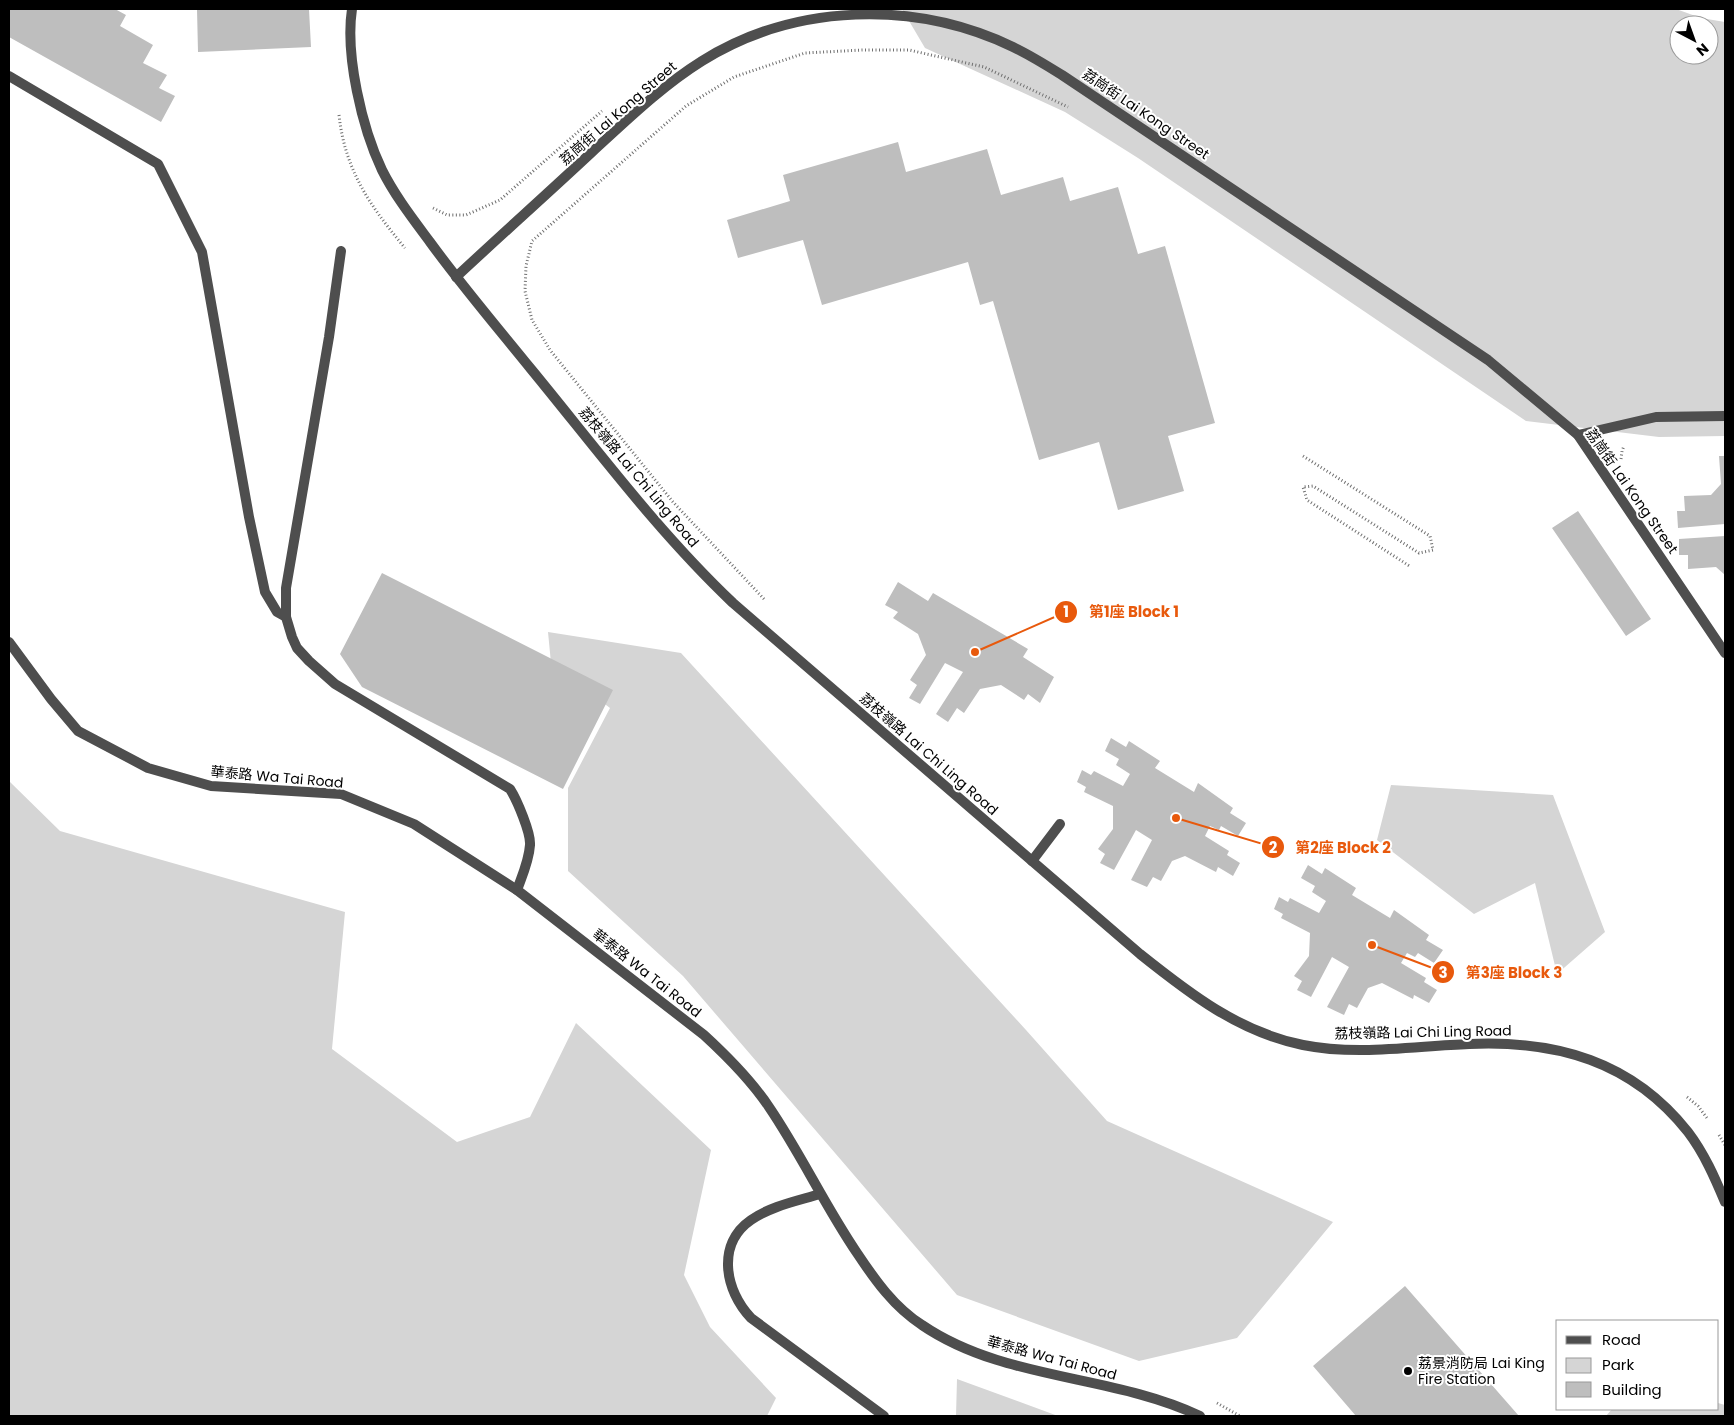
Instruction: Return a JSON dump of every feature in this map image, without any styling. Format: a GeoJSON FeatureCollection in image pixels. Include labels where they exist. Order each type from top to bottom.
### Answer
{"type":"FeatureCollection","features":[{"type":"Feature","properties":{"kind":"street","name":"荔枝嶺路 Lai Chi Ling Road"},"geometry":{"type":"LineString","coordinates":[[352,9],[350,32],[354,73],[360,100],[372,147],[393,191],[456,277],[657,522],[708,579],[733,603],[1178,985],[1210,1008],[1254,1030],[1304,1045],[1366,1050],[1478,1043],[1524,1044],[1578,1055],[1604,1065],[1627,1077],[1647,1091],[1669,1111],[1688,1132],[1704,1156],[1725,1202]]}},
{"type":"Feature","properties":{"kind":"street","name":"荔崗街 Lai Kong Street"},"geometry":{"type":"LineString","coordinates":[[456,277],[675,79],[703,60],[728,47],[755,35],[816,18],[846,14],[912,17],[950,24],[987,36],[1020,50],[1062,75],[1488,360],[1578,435],[1725,653]]}},
{"type":"Feature","properties":{"kind":"street"},"geometry":{"type":"LineString","coordinates":[[9,76],[158,164],[163,173],[202,252],[249,518],[265,592],[277,612],[286,617]]}},
{"type":"Feature","properties":{"kind":"street"},"geometry":{"type":"LineString","coordinates":[[341,251],[330,337],[286,588],[286,617],[297,648],[335,684],[510,789],[523,817],[530,843],[525,868],[516,890]]}},
{"type":"Feature","properties":{"kind":"street"},"geometry":{"type":"LineString","coordinates":[[1578,435],[1656,417],[1725,416]]}},
{"type":"Feature","properties":{"kind":"street","name":"華泰路 Wa Tai Road"},"geometry":{"type":"LineString","coordinates":[[9,642],[50,699],[78,731],[148,768],[211,786],[341,794],[414,824],[516,890],[704,1035],[726,1055],[749,1080],[770,1108],[844,1234],[885,1293],[903,1311],[940,1337],[974,1352],[1008,1363],[1130,1392],[1162,1401],[1200,1416]]}},
{"type":"Feature","properties":{"kind":"street"},"geometry":{"type":"LineString","coordinates":[[1032,861],[1060,824]]}},
{"type":"Feature","properties":{"kind":"street"},"geometry":{"type":"LineString","coordinates":[[820,1194],[766,1212],[749,1221],[742,1228],[728,1251],[730,1282],[738,1301],[751,1318],[884,1416]]}},
{"type":"Feature","properties":{"kind":"path"},"geometry":{"type":"LineString","coordinates":[[770,606],[673,502],[550,350],[532,320],[525,291],[526,266],[532,241],[686,106],[734,77],[806,53],[909,50],[984,67],[1074,110]]}},
{"type":"Feature","properties":{"kind":"path"},"geometry":{"type":"LineString","coordinates":[[338,110],[340,129],[354,177],[373,208],[409,252]]}},
{"type":"Feature","properties":{"kind":"path"},"geometry":{"type":"LineString","coordinates":[[432,208],[447,215],[466,215],[500,200]]}},
{"type":"Feature","properties":{"kind":"path"},"geometry":{"type":"LineString","coordinates":[[1303,456],[1430,536],[1433,550],[1420,553],[1313,486],[1302,487],[1307,500],[1411,567]]}},
{"type":"Feature","properties":{"kind":"path"},"geometry":{"type":"LineString","coordinates":[[1685,1095],[1698,1106],[1709,1122]]}},
{"type":"Feature","properties":{"kind":"path"},"geometry":{"type":"LineString","coordinates":[[1714,1130],[1725,1145]]}},
{"type":"Feature","properties":{"kind":"path"},"geometry":{"type":"LineString","coordinates":[[1210,1399],[1240,1416]]}},
{"type":"Feature","properties":{"kind":"green space"},"geometry":{"type":"Polygon","coordinates":[[[902,9],[1676,9],[1693,15],[1669,15],[1669,65],[1719,65],[1719,21],[1725,22],[1725,436],[1659,437],[1526,421],[1138,158],[1065,112],[925,48],[902,9]]]}},
{"type":"Feature","properties":{"kind":"green space"},"geometry":{"type":"Polygon","coordinates":[[[548,632],[681,653],[1107,1121],[1333,1222],[1237,1338],[1139,1361],[957,1295],[683,976],[568,871],[568,788],[610,708],[551,663],[548,632]]]}},
{"type":"Feature","properties":{"kind":"green space"},"geometry":{"type":"Polygon","coordinates":[[[9,781],[60,831],[345,912],[332,1049],[457,1142],[530,1117],[576,1023],[711,1150],[684,1275],[710,1327],[776,1398],[767,1416],[9,1416],[9,781]]]}},
{"type":"Feature","properties":{"kind":"green space"},"geometry":{"type":"Polygon","coordinates":[[[1391,785],[1553,795],[1605,932],[1557,974],[1535,883],[1474,914],[1377,840],[1391,785]]]}},
{"type":"Feature","properties":{"kind":"green space"},"geometry":{"type":"Polygon","coordinates":[[[957,1379],[1058,1416],[956,1416],[957,1379]]]}},
{"type":"Feature","properties":{"kind":"green space"},"geometry":{"type":"Polygon","coordinates":[[[1719,1403],[1725,1405],[1725,1416],[1606,1416],[1611,1410],[1719,1410],[1719,1403]]]}},
{"type":"Feature","properties":{"kind":"building"},"geometry":{"type":"Polygon","coordinates":[[[9,9],[115,9],[126,15],[120,26],[153,45],[143,63],[167,75],[159,88],[175,96],[161,122],[9,37],[9,9]]]}},
{"type":"Feature","properties":{"kind":"building"},"geometry":{"type":"Polygon","coordinates":[[[197,9],[309,9],[311,47],[198,52],[197,9]]]}},
{"type":"Feature","properties":{"kind":"building"},"geometry":{"type":"Polygon","coordinates":[[[898,142],[906,172],[987,149],[1001,195],[1063,177],[1070,201],[1118,187],[1138,254],[1165,246],[1215,423],[1168,436],[1184,491],[1118,510],[1099,442],[1039,460],[993,301],[980,305],[968,262],[822,305],[803,240],[738,258],[727,220],[790,201],[783,175],[898,142]]]}},
{"type":"Feature","properties":{"kind":"building"},"geometry":{"type":"Polygon","coordinates":[[[1719,456],[1725,456],[1725,524],[1678,528],[1677,511],[1685,511],[1684,496],[1711,495],[1721,484],[1719,456]]]}},
{"type":"Feature","properties":{"kind":"building"},"geometry":{"type":"Polygon","coordinates":[[[1578,511],[1651,619],[1626,636],[1552,528],[1578,511]]]}},
{"type":"Feature","properties":{"kind":"building"},"geometry":{"type":"Polygon","coordinates":[[[1725,536],[1725,575],[1716,567],[1688,569],[1688,555],[1679,555],[1679,539],[1725,536]]]}},
{"type":"Feature","properties":{"kind":"building"},"geometry":{"type":"Polygon","coordinates":[[[382,573],[613,690],[563,789],[362,687],[340,654],[382,573]]]}},
{"type":"Feature","properties":{"kind":"building"},"geometry":{"type":"Polygon","coordinates":[[[898,582],[928,601],[933,593],[1028,649],[1023,657],[1054,677],[1040,703],[1028,694],[1024,700],[1001,685],[980,689],[964,713],[957,708],[948,722],[936,714],[963,672],[945,663],[920,704],[909,698],[917,685],[910,680],[926,655],[918,634],[893,618],[898,612],[885,605],[898,582]]]}},
{"type":"Feature","properties":{"kind":"building"},"geometry":{"type":"Polygon","coordinates":[[[1111,738],[1126,747],[1129,741],[1160,761],[1155,768],[1194,792],[1198,783],[1233,808],[1230,813],[1246,823],[1238,836],[1221,826],[1219,830],[1210,826],[1205,836],[1229,851],[1227,855],[1240,863],[1233,876],[1218,867],[1216,872],[1185,856],[1172,861],[1161,881],[1153,877],[1147,887],[1131,880],[1152,840],[1136,830],[1114,870],[1100,863],[1105,854],[1098,849],[1113,829],[1113,806],[1084,792],[1086,787],[1077,782],[1082,770],[1091,775],[1094,771],[1123,786],[1130,774],[1116,765],[1119,759],[1105,751],[1111,738]]]}},
{"type":"Feature","properties":{"kind":"building"},"geometry":{"type":"Polygon","coordinates":[[[1308,865],[1322,874],[1325,868],[1356,888],[1352,895],[1390,918],[1394,910],[1429,935],[1426,940],[1443,950],[1434,963],[1418,953],[1415,957],[1407,953],[1401,963],[1426,978],[1424,982],[1437,990],[1429,1003],[1414,995],[1413,999],[1382,983],[1368,988],[1357,1008],[1349,1004],[1344,1015],[1327,1007],[1349,967],[1332,957],[1311,997],[1297,990],[1302,981],[1294,976],[1309,956],[1310,933],[1281,918],[1283,914],[1274,909],[1279,897],[1288,902],[1290,898],[1319,913],[1326,901],[1312,892],[1315,886],[1301,878],[1308,865]]]}},
{"type":"Feature","properties":{"kind":"building"},"geometry":{"type":"Polygon","coordinates":[[[1405,1286],[1519,1416],[1356,1416],[1313,1366],[1405,1286]]]}},
{"type":"Feature","properties":{"kind":"place","name":"第1座 Block 1"},"geometry":{"type":"Point","coordinates":[975,652]}},
{"type":"Feature","properties":{"kind":"place","name":"第2座 Block 2"},"geometry":{"type":"Point","coordinates":[1176,818]}},
{"type":"Feature","properties":{"kind":"place","name":"第3座 Block 3"},"geometry":{"type":"Point","coordinates":[1372,945]}},
{"type":"Feature","properties":{"kind":"place","name":"荔景消防局 Lai King Fire Station"},"geometry":{"type":"Point","coordinates":[1408,1371]}}]}
